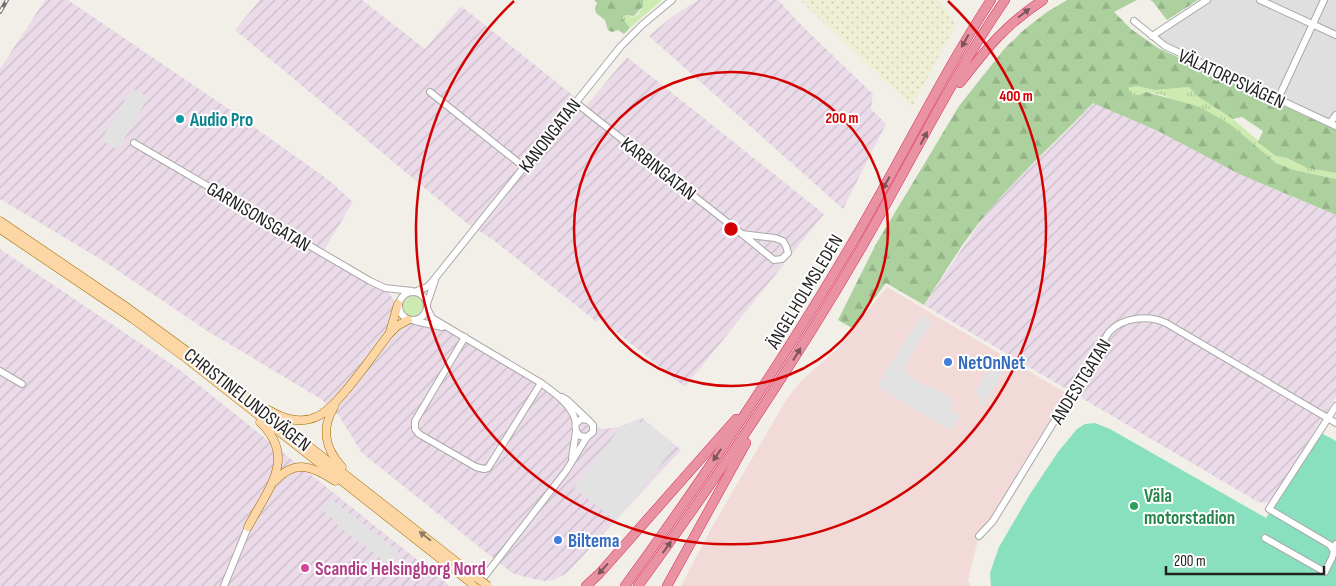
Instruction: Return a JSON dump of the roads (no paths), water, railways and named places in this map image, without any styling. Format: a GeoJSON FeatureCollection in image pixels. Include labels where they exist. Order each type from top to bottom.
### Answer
{"type":"FeatureCollection","features":[{"type":"Feature","properties":{"kind":"highway","name":"ÄNGELHOLMSLEDEN"},"geometry":{"type":"LineString","coordinates":[[625,586],[668,527],[759,393],[853,242],[970,32],[991,0]]}},
{"type":"Feature","properties":{"kind":"highway"},"geometry":{"type":"LineString","coordinates":[[941,107],[966,61],[1005,0]]}},
{"type":"Feature","properties":{"kind":"highway"},"geometry":{"type":"LineString","coordinates":[[941,107],[997,36],[1022,14],[1043,0]]}},
{"type":"Feature","properties":{"kind":"highway","name":"ÄNGELHOLMSLEDEN"},"geometry":{"type":"LineString","coordinates":[[638,586],[698,504],[781,379],[859,252],[941,107]]}},
{"type":"Feature","properties":{"kind":"highway"},"geometry":{"type":"LineString","coordinates":[[666,586],[724,480],[770,405],[781,379]]}},
{"type":"Feature","properties":{"kind":"highway"},"geometry":{"type":"LineString","coordinates":[[586,586],[599,574],[759,393]]}},
{"type":"Feature","properties":{"kind":"main road","name":"CHRISTINELUNDSVÄGEN"},"geometry":{"type":"LineString","coordinates":[[0,221],[124,306],[220,376],[371,494],[475,583]]}},
{"type":"Feature","properties":{"kind":"main road","name":"CHRISTINELUNDSVÄGEN"},"geometry":{"type":"LineString","coordinates":[[0,229],[133,319],[234,395],[475,583],[488,586]]}},
{"type":"Feature","properties":{"kind":"main road"},"geometry":{"type":"LineString","coordinates":[[389,334],[398,303]]}},
{"type":"Feature","properties":{"kind":"main road"},"geometry":{"type":"LineString","coordinates":[[371,494],[336,461],[327,442],[326,424],[339,398],[389,334],[397,326],[410,320]]}},
{"type":"Feature","properties":{"kind":"main road"},"geometry":{"type":"LineString","coordinates":[[220,376],[272,412],[290,419],[314,418],[324,413],[339,398]]}},
{"type":"Feature","properties":{"kind":"main road"},"geometry":{"type":"LineString","coordinates":[[234,395],[265,426],[276,441],[278,449],[279,462],[272,484],[248,527]]}},
{"type":"Feature","properties":{"kind":"main road"},"geometry":{"type":"LineString","coordinates":[[272,484],[281,474],[291,468],[296,466],[308,468],[330,477],[383,513]]}},
{"type":"Feature","properties":{"kind":"street","name":"KANONGATAN"},"geometry":{"type":"LineString","coordinates":[[413,292],[427,287],[435,279],[575,102],[637,29],[672,0]]}},
{"type":"Feature","properties":{"kind":"street"},"geometry":{"type":"LineString","coordinates":[[1152,36],[1207,0]]}},
{"type":"Feature","properties":{"kind":"street"},"geometry":{"type":"LineString","coordinates":[[1260,0],[1336,35]]}},
{"type":"Feature","properties":{"kind":"street"},"geometry":{"type":"LineString","coordinates":[[1278,99],[1324,0]]}},
{"type":"Feature","properties":{"kind":"street","name":"VÄLATORPSVÄGEN"},"geometry":{"type":"LineString","coordinates":[[1134,22],[1165,46],[1333,124]]}},
{"type":"Feature","properties":{"kind":"street"},"geometry":{"type":"LineString","coordinates":[[430,92],[524,167]]}},
{"type":"Feature","properties":{"kind":"street","name":"KARBINGATAN"},"geometry":{"type":"LineString","coordinates":[[575,102],[774,260],[780,259],[788,253],[786,246],[778,238],[742,234]]}},
{"type":"Feature","properties":{"kind":"street"},"geometry":{"type":"LineString","coordinates":[[1333,124],[1336,116]]}},
{"type":"Feature","properties":{"kind":"street","name":"GARNISONSGATAN"},"geometry":{"type":"LineString","coordinates":[[134,143],[354,273],[384,288],[394,296],[398,303]]}},
{"type":"Feature","properties":{"kind":"street","name":"KANONGATAN"},"geometry":{"type":"LineString","coordinates":[[427,306],[435,279]]}},
{"type":"Feature","properties":{"kind":"street","name":"GARNISONSGATAN"},"geometry":{"type":"LineString","coordinates":[[384,288],[413,292]]}},
{"type":"Feature","properties":{"kind":"street"},"geometry":{"type":"LineString","coordinates":[[453,330],[410,320],[399,312],[398,303],[405,294],[413,292],[423,296],[432,318],[453,330],[465,337],[567,400],[594,428],[572,462],[475,583]]}},
{"type":"Feature","properties":{"kind":"street"},"geometry":{"type":"LineString","coordinates":[[410,320],[422,317],[427,306]]}},
{"type":"Feature","properties":{"kind":"street","name":"ANDESITGATAN"},"geometry":{"type":"LineString","coordinates":[[979,536],[993,521],[1110,332],[1115,326],[1125,322],[1150,318],[1166,323],[1336,423]]}},
{"type":"Feature","properties":{"kind":"street"},"geometry":{"type":"LineString","coordinates":[[465,337],[416,421],[415,429],[418,434],[476,467],[488,468],[541,384]]}},
{"type":"Feature","properties":{"kind":"street"},"geometry":{"type":"LineString","coordinates":[[0,371],[22,384]]}},
{"type":"Feature","properties":{"kind":"street"},"geometry":{"type":"LineString","coordinates":[[556,394],[572,412],[580,436],[587,437]]}},
{"type":"Feature","properties":{"kind":"street"},"geometry":{"type":"LineString","coordinates":[[1334,551],[1330,545],[1269,509],[1336,406]]}},
{"type":"Feature","properties":{"kind":"street"},"geometry":{"type":"LineString","coordinates":[[572,462],[576,427],[581,419],[588,420]]}},
{"type":"Feature","properties":{"kind":"street"},"geometry":{"type":"LineString","coordinates":[[224,586],[248,527]]}},
{"type":"Feature","properties":{"kind":"street"},"geometry":{"type":"LineString","coordinates":[[1265,538],[1325,572],[1336,544]]}},
{"type":"Feature","properties":{"kind":"railway"},"geometry":{"type":"LineString","coordinates":[[0,12],[7,0]]}},
{"type":"Feature","properties":{"kind":"place","name":"Audio Pro"},"geometry":{"type":"Point","coordinates":[180,119]}},
{"type":"Feature","properties":{"kind":"place","name":"NetOnNet"},"geometry":{"type":"Point","coordinates":[948,362]}},
{"type":"Feature","properties":{"kind":"place","name":"Väla motorstadion"},"geometry":{"type":"Point","coordinates":[1134,506]}},
{"type":"Feature","properties":{"kind":"place","name":"Biltema"},"geometry":{"type":"Point","coordinates":[558,540]}},
{"type":"Feature","properties":{"kind":"place","name":"Scandic Helsingborg Nord"},"geometry":{"type":"Point","coordinates":[305,568]}}]}
